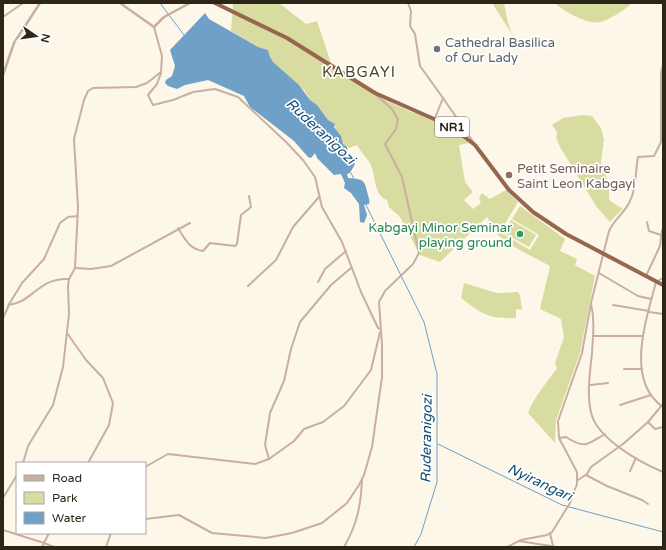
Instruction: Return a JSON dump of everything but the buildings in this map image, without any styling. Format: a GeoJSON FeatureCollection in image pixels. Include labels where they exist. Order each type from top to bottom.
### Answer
{"type":"FeatureCollection","features":[{"type":"Feature","properties":{"kind":"highway","name":"NR1"},"geometry":{"type":"LineString","coordinates":[[215,3],[282,35],[375,93],[435,118],[450,126],[475,145],[501,180],[521,202],[546,222],[604,255],[663,285]]}},
{"type":"Feature","properties":{"kind":"street"},"geometry":{"type":"LineString","coordinates":[[3,17],[6,17],[23,3]]}},
{"type":"Feature","properties":{"kind":"street"},"geometry":{"type":"LineString","coordinates":[[3,75],[14,43],[40,3]]}},
{"type":"Feature","properties":{"kind":"street"},"geometry":{"type":"LineString","coordinates":[[120,3],[154,27],[162,56],[161,72],[157,84],[148,95],[153,105],[157,106],[200,90],[215,89],[234,95],[286,142],[303,160],[315,177],[322,207],[336,229],[380,330],[371,370],[344,406],[323,422],[304,429],[294,441],[269,459],[255,464],[168,454],[146,466]]}},
{"type":"Feature","properties":{"kind":"street"},"geometry":{"type":"LineString","coordinates":[[154,27],[164,17],[190,3]]}},
{"type":"Feature","properties":{"kind":"street"},"geometry":{"type":"LineString","coordinates":[[408,3],[411,11],[410,26],[414,34],[420,66],[471,136],[475,145]]}},
{"type":"Feature","properties":{"kind":"street"},"geometry":{"type":"LineString","coordinates":[[507,547],[517,541],[550,533],[566,510],[578,480],[576,472],[559,438],[559,416],[582,353],[591,303],[612,224],[628,205],[632,196],[637,176],[638,157],[654,156],[660,145],[663,64]]}},
{"type":"Feature","properties":{"kind":"street"},"geometry":{"type":"LineString","coordinates":[[23,462],[28,446],[53,405],[62,372],[69,314],[67,294],[69,279],[75,268],[78,216],[78,196],[73,142],[82,107],[88,91],[96,87],[136,87],[147,83],[161,72]]}},
{"type":"Feature","properties":{"kind":"street"},"geometry":{"type":"LineString","coordinates":[[146,519],[179,515],[218,535],[232,534],[262,538],[278,536],[313,527],[328,519],[350,500],[362,479],[372,447],[378,410],[382,365],[379,300],[388,287],[414,264],[419,251],[402,177],[385,144],[396,128],[398,119],[392,109],[375,93]]}},
{"type":"Feature","properties":{"kind":"street"},"geometry":{"type":"LineString","coordinates":[[435,118],[443,98]]}},
{"type":"Feature","properties":{"kind":"street"},"geometry":{"type":"LineString","coordinates":[[178,228],[190,246],[195,250],[203,251],[210,243],[236,245],[241,215],[252,207],[249,196]]}},
{"type":"Feature","properties":{"kind":"street"},"geometry":{"type":"LineString","coordinates":[[248,286],[276,260],[293,227],[319,197]]}},
{"type":"Feature","properties":{"kind":"street"},"geometry":{"type":"LineString","coordinates":[[3,318],[10,299],[22,283],[44,259],[60,223],[68,217],[78,216]]}},
{"type":"Feature","properties":{"kind":"street"},"geometry":{"type":"LineString","coordinates":[[647,222],[649,231],[661,235]]}},
{"type":"Feature","properties":{"kind":"street"},"geometry":{"type":"LineString","coordinates":[[75,268],[91,269],[111,266],[178,228],[190,223]]}},
{"type":"Feature","properties":{"kind":"street"},"geometry":{"type":"LineString","coordinates":[[646,277],[660,246],[662,230]]}},
{"type":"Feature","properties":{"kind":"street"},"geometry":{"type":"LineString","coordinates":[[318,282],[325,269],[346,251]]}},
{"type":"Feature","properties":{"kind":"street"},"geometry":{"type":"LineString","coordinates":[[269,459],[265,445],[270,413],[284,381],[289,354],[300,322],[331,285],[352,268]]}},
{"type":"Feature","properties":{"kind":"street"},"geometry":{"type":"LineString","coordinates":[[599,273],[638,296],[651,299]]}},
{"type":"Feature","properties":{"kind":"street"},"geometry":{"type":"LineString","coordinates":[[578,480],[586,475],[590,467],[648,422],[662,405],[651,395],[642,369],[643,336],[651,299],[656,282],[663,278]]}},
{"type":"Feature","properties":{"kind":"street"},"geometry":{"type":"LineString","coordinates":[[8,306],[23,301],[42,285],[62,279],[69,279]]}},
{"type":"Feature","properties":{"kind":"street"},"geometry":{"type":"LineString","coordinates":[[591,303],[594,336],[589,397],[592,415],[596,425],[604,434],[636,458],[663,472]]}},
{"type":"Feature","properties":{"kind":"street"},"geometry":{"type":"LineString","coordinates":[[613,305],[663,314]]}},
{"type":"Feature","properties":{"kind":"street"},"geometry":{"type":"LineString","coordinates":[[67,333],[86,360],[103,378],[113,403],[110,426],[89,462]]}},
{"type":"Feature","properties":{"kind":"street"},"geometry":{"type":"LineString","coordinates":[[594,336],[643,336]]}},
{"type":"Feature","properties":{"kind":"street"},"geometry":{"type":"LineString","coordinates":[[624,369],[642,369]]}},
{"type":"Feature","properties":{"kind":"street"},"geometry":{"type":"LineString","coordinates":[[590,385],[608,383]]}},
{"type":"Feature","properties":{"kind":"street"},"geometry":{"type":"LineString","coordinates":[[620,405],[651,395]]}},
{"type":"Feature","properties":{"kind":"street"},"geometry":{"type":"LineString","coordinates":[[648,422],[655,429],[663,427]]}},
{"type":"Feature","properties":{"kind":"street"},"geometry":{"type":"LineString","coordinates":[[559,438],[566,437],[571,442],[586,444],[604,434]]}},
{"type":"Feature","properties":{"kind":"street"},"geometry":{"type":"LineString","coordinates":[[630,472],[636,458]]}},
{"type":"Feature","properties":{"kind":"street"},"geometry":{"type":"LineString","coordinates":[[586,475],[648,504]]}},
{"type":"Feature","properties":{"kind":"street"},"geometry":{"type":"LineString","coordinates":[[3,498],[16,477]]}},
{"type":"Feature","properties":{"kind":"street"},"geometry":{"type":"LineString","coordinates":[[344,547],[357,521],[361,505],[362,479]]}},
{"type":"Feature","properties":{"kind":"street"},"geometry":{"type":"LineString","coordinates":[[3,530],[54,547]]}},
{"type":"Feature","properties":{"kind":"street"},"geometry":{"type":"LineString","coordinates":[[550,533],[553,546]]}},
{"type":"Feature","properties":{"kind":"street"},"geometry":{"type":"LineString","coordinates":[[42,547],[48,534]]}},
{"type":"Feature","properties":{"kind":"street"},"geometry":{"type":"LineString","coordinates":[[106,547],[111,534]]}},
{"type":"Feature","properties":{"kind":"street"},"geometry":{"type":"LineString","coordinates":[[517,541],[557,547]]}},
{"type":"Feature","properties":{"kind":"green space"},"geometry":{"type":"Polygon","coordinates":[[[233,3],[279,3],[306,24],[317,21],[331,63],[373,94],[411,112],[431,116],[469,143],[459,145],[465,182],[473,192],[464,200],[473,209],[481,203],[479,198],[482,193],[490,199],[506,190],[518,202],[500,232],[530,250],[539,235],[512,219],[520,206],[565,239],[560,251],[577,259],[575,265],[595,276],[580,353],[556,420],[555,443],[528,413],[538,395],[557,368],[555,363],[564,337],[561,319],[540,309],[550,266],[514,247],[498,235],[487,217],[440,262],[420,255],[400,217],[389,207],[387,200],[379,194],[370,163],[357,145],[349,148],[343,144],[335,124],[328,120],[317,105],[310,100],[305,91],[273,62],[268,50],[258,47],[231,31],[233,3]]]}},
{"type":"Feature","properties":{"kind":"green space"},"geometry":{"type":"Polygon","coordinates":[[[492,3],[504,3],[512,34],[492,3]]]}},
{"type":"Feature","properties":{"kind":"green space"},"geometry":{"type":"Polygon","coordinates":[[[555,3],[632,3],[613,17],[604,21],[595,22],[576,17],[555,3]]]}},
{"type":"Feature","properties":{"kind":"green space"},"geometry":{"type":"Polygon","coordinates":[[[583,115],[592,116],[601,128],[604,140],[601,162],[609,184],[609,200],[623,208],[610,222],[596,206],[560,147],[556,137],[557,132],[552,125],[563,118],[583,115]]]}},
{"type":"Feature","properties":{"kind":"green space","name":"Kabgayi Minor Seminar playing ground"},"geometry":{"type":"Polygon","coordinates":[[[511,220],[536,235],[529,247],[504,233],[511,220]]]}},
{"type":"Feature","properties":{"kind":"green space"},"geometry":{"type":"Polygon","coordinates":[[[464,283],[497,293],[518,292],[520,295],[522,310],[516,309],[516,318],[499,318],[487,315],[461,298],[464,283]]]}},
{"type":"Feature","properties":{"kind":"water"},"geometry":{"type":"Polygon","coordinates":[[[205,13],[209,19],[258,47],[268,50],[273,62],[299,85],[328,120],[335,124],[334,127],[341,136],[343,144],[347,147],[349,157],[355,164],[350,173],[347,174],[348,178],[362,181],[367,189],[369,204],[364,205],[367,215],[364,223],[360,222],[359,204],[351,193],[344,188],[345,183],[341,174],[334,175],[317,158],[315,153],[311,158],[308,157],[294,141],[250,107],[244,96],[208,80],[185,85],[177,89],[168,86],[165,83],[166,80],[172,76],[175,66],[170,50],[205,13]]]}},
{"type":"Feature","properties":{"kind":"waterway","name":"Ruderanigozi"},"geometry":{"type":"LineString","coordinates":[[160,3],[184,35]]}},
{"type":"Feature","properties":{"kind":"waterway","name":"Ruderanigozi"},"geometry":{"type":"LineString","coordinates":[[351,173],[354,179]]}},
{"type":"Feature","properties":{"kind":"waterway","name":"Ruderanigozi"},"geometry":{"type":"LineString","coordinates":[[366,205],[424,322],[437,374],[437,482],[421,534],[414,547]]}},
{"type":"Feature","properties":{"kind":"waterway","name":"Nyirangari"},"geometry":{"type":"LineString","coordinates":[[438,444],[562,505],[663,532]]}},
{"type":"Feature","properties":{"kind":"place","name":"Cathedral Basilica of Our Lady"},"geometry":{"type":"Point","coordinates":[437,49]}},
{"type":"Feature","properties":{"kind":"place","name":"Petit Seminaire Saint Leon Kabgayi"},"geometry":{"type":"Point","coordinates":[509,175]}},
{"type":"Feature","properties":{"kind":"place","name":"Kabgayi Minor Seminar playing ground"},"geometry":{"type":"Point","coordinates":[520,234]}},
{"type":"Feature","properties":{"kind":"district","name":"KABGAYI"},"geometry":{"type":"Point","coordinates":[359,72]}}]}
